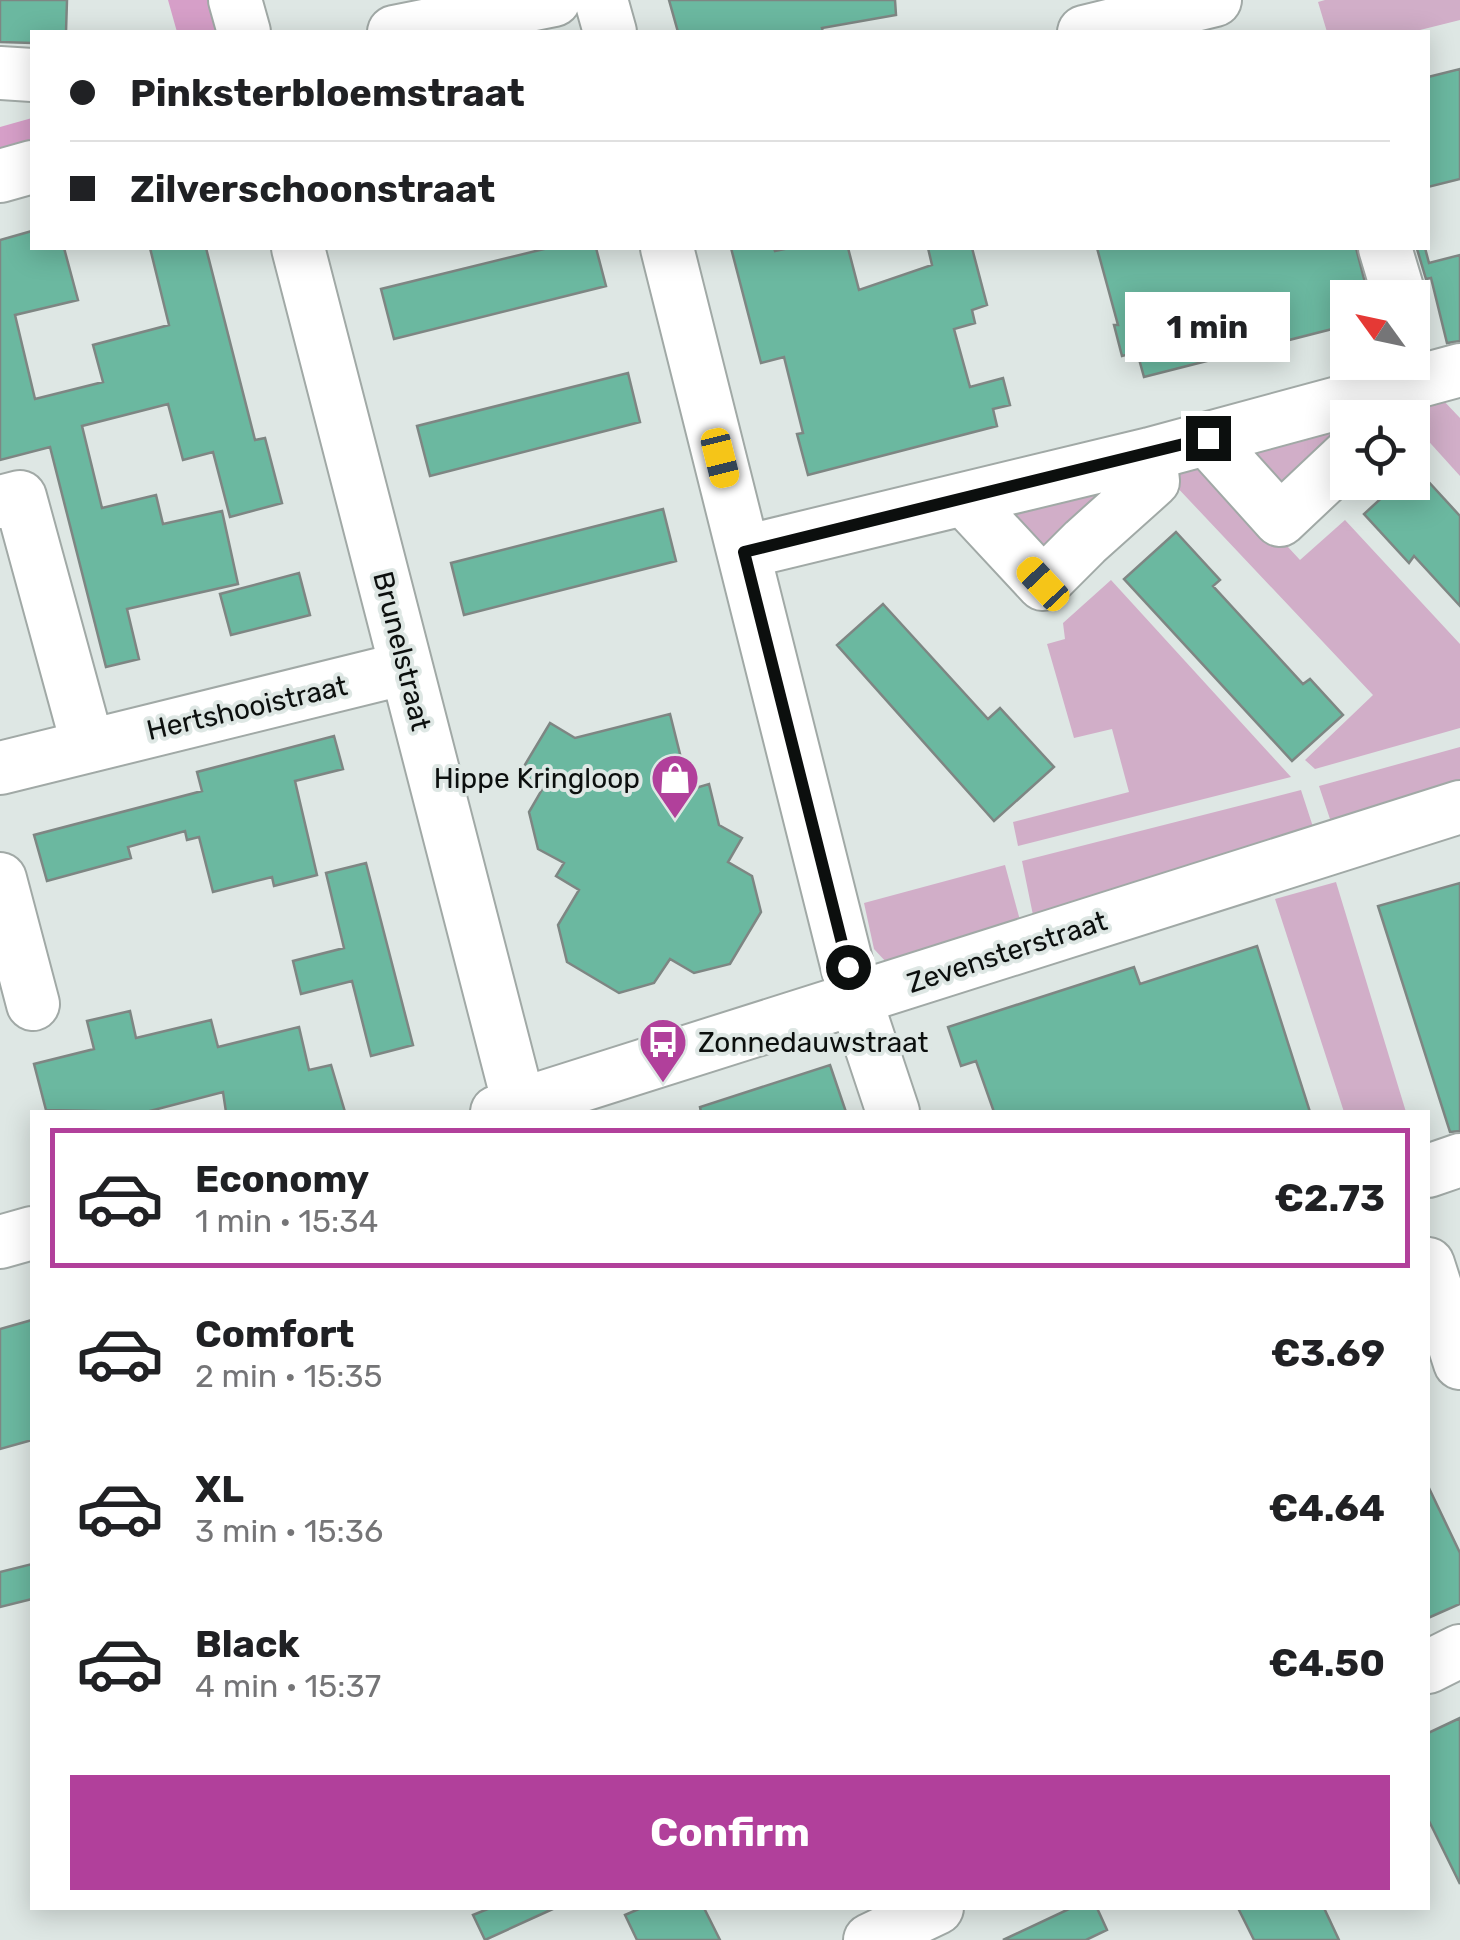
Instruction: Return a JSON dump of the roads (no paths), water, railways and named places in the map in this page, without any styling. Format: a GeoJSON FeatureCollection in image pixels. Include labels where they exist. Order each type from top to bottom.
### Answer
{"type":"FeatureCollection","features":[{"type":"Feature","properties":{"kind":"street"},"geometry":{"type":"LineString","coordinates":[[235,0],[243,30]]}},
{"type":"Feature","properties":{"kind":"street"},"geometry":{"type":"LineString","coordinates":[[404,30],[554,0]]}},
{"type":"Feature","properties":{"kind":"street"},"geometry":{"type":"LineString","coordinates":[[601,0],[609,30]]}},
{"type":"Feature","properties":{"kind":"street"},"geometry":{"type":"LineString","coordinates":[[1092,30],[1215,0]]}},
{"type":"Feature","properties":{"kind":"street"},"geometry":{"type":"LineString","coordinates":[[0,73],[30,75]]}},
{"type":"Feature","properties":{"kind":"street"},"geometry":{"type":"LineString","coordinates":[[0,176],[30,168]]}},
{"type":"Feature","properties":{"kind":"street","name":"Brunelstraat"},"geometry":{"type":"LineString","coordinates":[[299,250],[406,668],[512,1110]]}},
{"type":"Feature","properties":{"kind":"street"},"geometry":{"type":"LineString","coordinates":[[668,250],[856,1000],[892,1110]]}},
{"type":"Feature","properties":{"kind":"street"},"geometry":{"type":"LineString","coordinates":[[1386,250],[1395,280]]}},
{"type":"Feature","properties":{"kind":"street"},"geometry":{"type":"LineString","coordinates":[[744,552],[1150,454],[1423,382]]}},
{"type":"Feature","properties":{"kind":"street"},"geometry":{"type":"LineString","coordinates":[[1208,438],[1280,520],[1330,473]]}},
{"type":"Feature","properties":{"kind":"street"},"geometry":{"type":"LineString","coordinates":[[964,499],[1043,584],[1153,482],[1150,454]]}},
{"type":"Feature","properties":{"kind":"street"},"geometry":{"type":"LineString","coordinates":[[0,502],[20,497],[88,746]]}},
{"type":"Feature","properties":{"kind":"street","name":"Hertshooistraat"},"geometry":{"type":"LineString","coordinates":[[0,768],[406,668]]}},
{"type":"Feature","properties":{"kind":"street","name":"Zevensterstraat"},"geometry":{"type":"LineString","coordinates":[[512,1110],[1460,808]]}},
{"type":"Feature","properties":{"kind":"street"},"geometry":{"type":"LineString","coordinates":[[0,879],[34,1004]]}},
{"type":"Feature","properties":{"kind":"street"},"geometry":{"type":"LineString","coordinates":[[1430,1170],[1460,1160]]}},
{"type":"Feature","properties":{"kind":"street"},"geometry":{"type":"LineString","coordinates":[[0,1242],[30,1234]]}},
{"type":"Feature","properties":{"kind":"street"},"geometry":{"type":"LineString","coordinates":[[1430,1270],[1460,1363]]}},
{"type":"Feature","properties":{"kind":"street"},"geometry":{"type":"LineString","coordinates":[[1430,1667],[1460,1652]]}},
{"type":"Feature","properties":{"kind":"street"},"geometry":{"type":"LineString","coordinates":[[840,1910],[854,1940]]}},
{"type":"Feature","properties":{"kind":"street"},"geometry":{"type":"LineString","coordinates":[[870,1940],[933,1910]]}},
{"type":"Feature","properties":{"kind":"place","name":"Hippe Kringloop"},"geometry":{"type":"Point","coordinates":[675,820]}},
{"type":"Feature","properties":{"kind":"place","name":"Zonnedauwstraat"},"geometry":{"type":"Point","coordinates":[663,1084]}}]}
